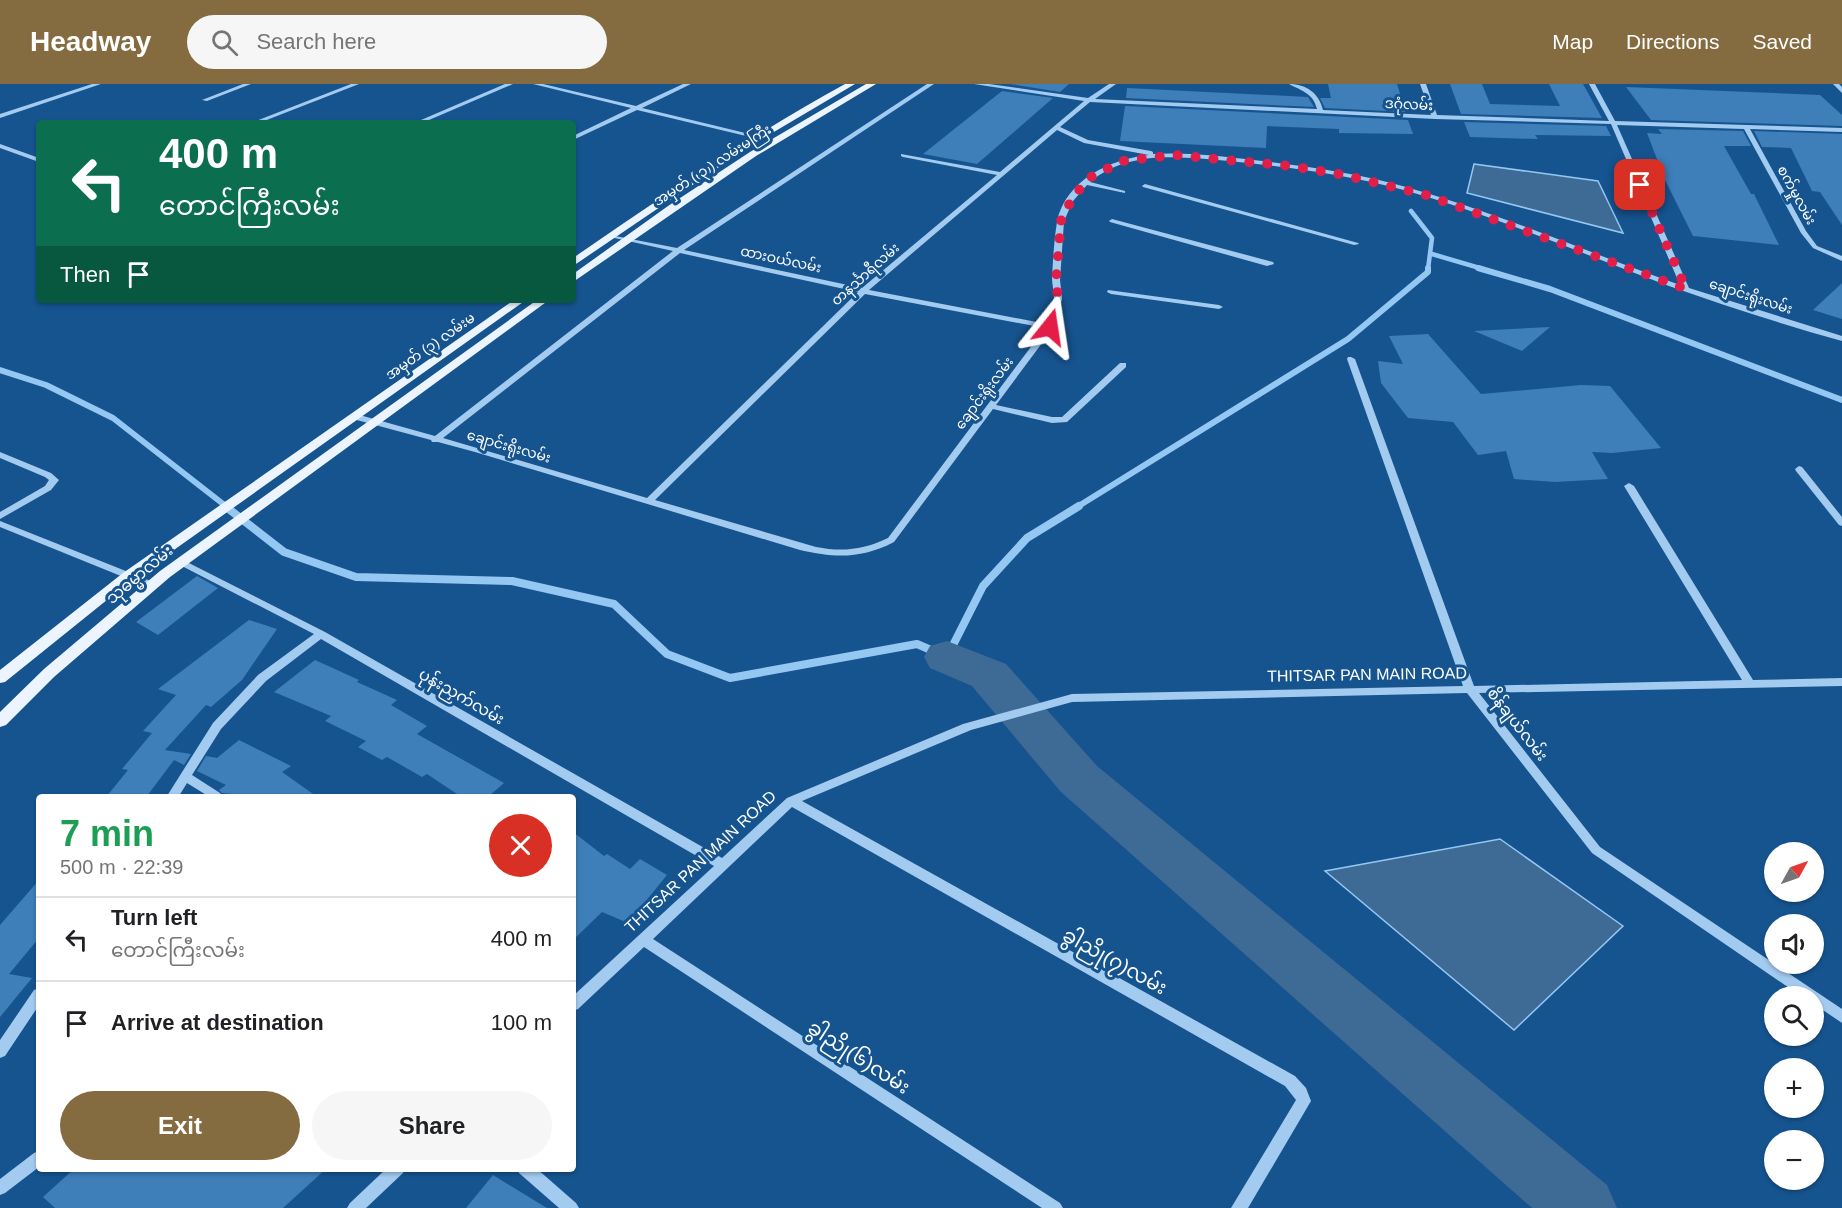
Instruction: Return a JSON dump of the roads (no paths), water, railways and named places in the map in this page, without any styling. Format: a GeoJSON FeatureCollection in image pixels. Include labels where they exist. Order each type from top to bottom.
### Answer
{"type":"FeatureCollection","features":[{"type":"Feature","properties":{"kind":"main road"},"geometry":{"type":"LineString","coordinates":[[576,261],[759,138],[851,84]]}},
{"type":"Feature","properties":{"kind":"main road","name":"အမှတ် ( ၃ ) လမ်းမကြီး"},"geometry":{"type":"LineString","coordinates":[[576,277],[680,202],[775,141],[873,84]]}},
{"type":"Feature","properties":{"kind":"main road","name":"အမှတ် (၃) လမ်းမ"},"geometry":{"type":"LineString","coordinates":[[290,464],[517,303]]}},
{"type":"Feature","properties":{"kind":"main road"},"geometry":{"type":"LineString","coordinates":[[374,423],[540,303]]}},
{"type":"Feature","properties":{"kind":"main road","name":"သုဓမ္မာလမ်း"},"geometry":{"type":"LineString","coordinates":[[0,721],[50,673],[152,585],[232,524],[374,423]]}},
{"type":"Feature","properties":{"kind":"main road","name":"သုဓမ္မာလမ်း"},"geometry":{"type":"LineString","coordinates":[[0,678],[128,576],[290,464]]}},
{"type":"Feature","properties":{"kind":"street"},"geometry":{"type":"LineString","coordinates":[[0,116],[98,84]]}},
{"type":"Feature","properties":{"kind":"street"},"geometry":{"type":"LineString","coordinates":[[205,100],[248,84]]}},
{"type":"Feature","properties":{"kind":"street"},"geometry":{"type":"LineString","coordinates":[[262,120],[356,84]]}},
{"type":"Feature","properties":{"kind":"street"},"geometry":{"type":"LineString","coordinates":[[424,120],[510,84]]}},
{"type":"Feature","properties":{"kind":"street"},"geometry":{"type":"LineString","coordinates":[[536,84],[775,141]]}},
{"type":"Feature","properties":{"kind":"street"},"geometry":{"type":"LineString","coordinates":[[576,137],[688,84]]}},
{"type":"Feature","properties":{"kind":"street"},"geometry":{"type":"LineString","coordinates":[[435,440],[679,250],[931,84]]}},
{"type":"Feature","properties":{"kind":"street","name":"ဒဂုံလမ်း"},"geometry":{"type":"LineString","coordinates":[[977,84],[1089,100],[1435,117],[1842,130]]}},
{"type":"Feature","properties":{"kind":"street","name":"တနင်္သာရီလမ်း"},"geometry":{"type":"LineString","coordinates":[[649,501],[863,291],[1089,100],[1113,84]]}},
{"type":"Feature","properties":{"kind":"street"},"geometry":{"type":"LineString","coordinates":[[1292,84],[1311,91],[1318,98],[1320,111]]}},
{"type":"Feature","properties":{"kind":"street"},"geometry":{"type":"LineString","coordinates":[[1423,84],[1435,117]]}},
{"type":"Feature","properties":{"kind":"street"},"geometry":{"type":"LineString","coordinates":[[1592,84],[1613,122],[1686,289]]}},
{"type":"Feature","properties":{"kind":"street"},"geometry":{"type":"LineString","coordinates":[[1836,84],[1842,91]]}},
{"type":"Feature","properties":{"kind":"street","name":"စက်မှုလမ်း"},"geometry":{"type":"LineString","coordinates":[[1746,127],[1803,232],[1815,247],[1842,259]]}},
{"type":"Feature","properties":{"kind":"street"},"geometry":{"type":"LineString","coordinates":[[1057,128],[1086,142],[1115,149],[1174,155]]}},
{"type":"Feature","properties":{"kind":"street"},"geometry":{"type":"LineString","coordinates":[[0,147],[36,159]]}},
{"type":"Feature","properties":{"kind":"street"},"geometry":{"type":"LineString","coordinates":[[903,155],[1003,174]]}},
{"type":"Feature","properties":{"kind":"street","name":"ချောင်းရိုးလမ်း"},"geometry":{"type":"LineString","coordinates":[[356,417],[804,548],[843,555],[874,550],[891,540],[1050,327],[1058,299],[1056,280],[1061,221],[1064,212],[1085,183],[1091,177],[1123,161],[1174,155],[1283,165],[1344,175],[1426,195],[1686,289],[1842,339]]}},
{"type":"Feature","properties":{"kind":"street"},"geometry":{"type":"LineString","coordinates":[[1085,183],[1123,192]]}},
{"type":"Feature","properties":{"kind":"street"},"geometry":{"type":"LineString","coordinates":[[1145,186],[1356,244]]}},
{"type":"Feature","properties":{"kind":"street"},"geometry":{"type":"LineString","coordinates":[[1112,221],[1270,264]]}},
{"type":"Feature","properties":{"kind":"street","name":"ထားဝယ်လမ်း"},"geometry":{"type":"LineString","coordinates":[[612,236],[863,291],[1050,327]]}},
{"type":"Feature","properties":{"kind":"street"},"geometry":{"type":"LineString","coordinates":[[1111,292],[1219,307]]}},
{"type":"Feature","properties":{"kind":"street","name":"စိန်ချယ်လမ်း"},"geometry":{"type":"LineString","coordinates":[[1351,359],[1470,690],[1596,850],[1797,986]]}},
{"type":"Feature","properties":{"kind":"street"},"geometry":{"type":"LineString","coordinates":[[991,406],[1052,420],[1064,420],[1123,365]]}},
{"type":"Feature","properties":{"kind":"street"},"geometry":{"type":"LineString","coordinates":[[0,455],[48,475],[54,480],[48,488],[0,516]]}},
{"type":"Feature","properties":{"kind":"street"},"geometry":{"type":"LineString","coordinates":[[1798,469],[1842,523]]}},
{"type":"Feature","properties":{"kind":"street"},"geometry":{"type":"LineString","coordinates":[[1629,486],[1750,684]]}},
{"type":"Feature","properties":{"kind":"street"},"geometry":{"type":"LineString","coordinates":[[0,524],[152,585]]}},
{"type":"Feature","properties":{"kind":"street","name":"ပုန်းညှက်လမ်း"},"geometry":{"type":"LineString","coordinates":[[181,562],[321,634],[723,865]]}},
{"type":"Feature","properties":{"kind":"street"},"geometry":{"type":"LineString","coordinates":[[174,794],[218,726],[262,678],[321,634]]}},
{"type":"Feature","properties":{"kind":"street","name":"THITSAR PAN MAIN ROAD"},"geometry":{"type":"LineString","coordinates":[[576,1002],[791,801],[968,727],[1072,698],[1842,682]]}},
{"type":"Feature","properties":{"kind":"street"},"geometry":{"type":"LineString","coordinates":[[186,776],[213,794]]}},
{"type":"Feature","properties":{"kind":"street","name":"ခွါညို(၇)လမ်း"},"geometry":{"type":"LineString","coordinates":[[791,801],[1290,1081],[1301,1093],[1304,1101],[1239,1208]]}},
{"type":"Feature","properties":{"kind":"street","name":"ခွါညို(၆)လမ်း"},"geometry":{"type":"LineString","coordinates":[[643,939],[1055,1208]]}},
{"type":"Feature","properties":{"kind":"street"},"geometry":{"type":"LineString","coordinates":[[0,1052],[36,998]]}},
{"type":"Feature","properties":{"kind":"street","name":"စိန်ချယ်လမ်း"},"geometry":{"type":"LineString","coordinates":[[1824,1005],[1842,1017]]}},
{"type":"Feature","properties":{"kind":"street"},"geometry":{"type":"LineString","coordinates":[[0,1188],[36,1160]]}},
{"type":"Feature","properties":{"kind":"street"},"geometry":{"type":"LineString","coordinates":[[355,1208],[394,1172]]}},
{"type":"Feature","properties":{"kind":"street"},"geometry":{"type":"LineString","coordinates":[[529,1172],[571,1208]]}},
{"type":"Feature","properties":{"kind":"water"},"geometry":{"type":"Polygon","coordinates":[[[1474,164],[1598,181],[1623,233],[1467,193],[1474,164]]]}},
{"type":"Feature","properties":{"kind":"water"},"geometry":{"type":"Polygon","coordinates":[[[1500,839],[1623,926],[1514,1030],[1325,871],[1500,839]]]}},
{"type":"Feature","properties":{"kind":"waterway"},"geometry":{"type":"LineString","coordinates":[[1411,211],[1432,238],[1428,269]]}},
{"type":"Feature","properties":{"kind":"waterway"},"geometry":{"type":"LineString","coordinates":[[1432,254],[1483,269]]}},
{"type":"Feature","properties":{"kind":"waterway"},"geometry":{"type":"LineString","coordinates":[[1478,268],[1550,289],[1842,400]]}},
{"type":"Feature","properties":{"kind":"waterway"},"geometry":{"type":"LineString","coordinates":[[1077,507],[1348,339],[1428,272],[1428,269]]}},
{"type":"Feature","properties":{"kind":"waterway"},"geometry":{"type":"LineString","coordinates":[[0,370],[46,385],[113,418],[227,507]]}},
{"type":"Feature","properties":{"kind":"waterway"},"geometry":{"type":"LineString","coordinates":[[225,506],[284,552],[356,577],[512,581],[614,604],[667,654],[730,678],[917,644],[947,657],[983,586],[1027,538],[1079,506]]}},
{"type":"Feature","properties":{"kind":"waterway"},"geometry":{"type":"LineString","coordinates":[[947,657],[989,675],[1079,779],[1583,1208]]}}]}
